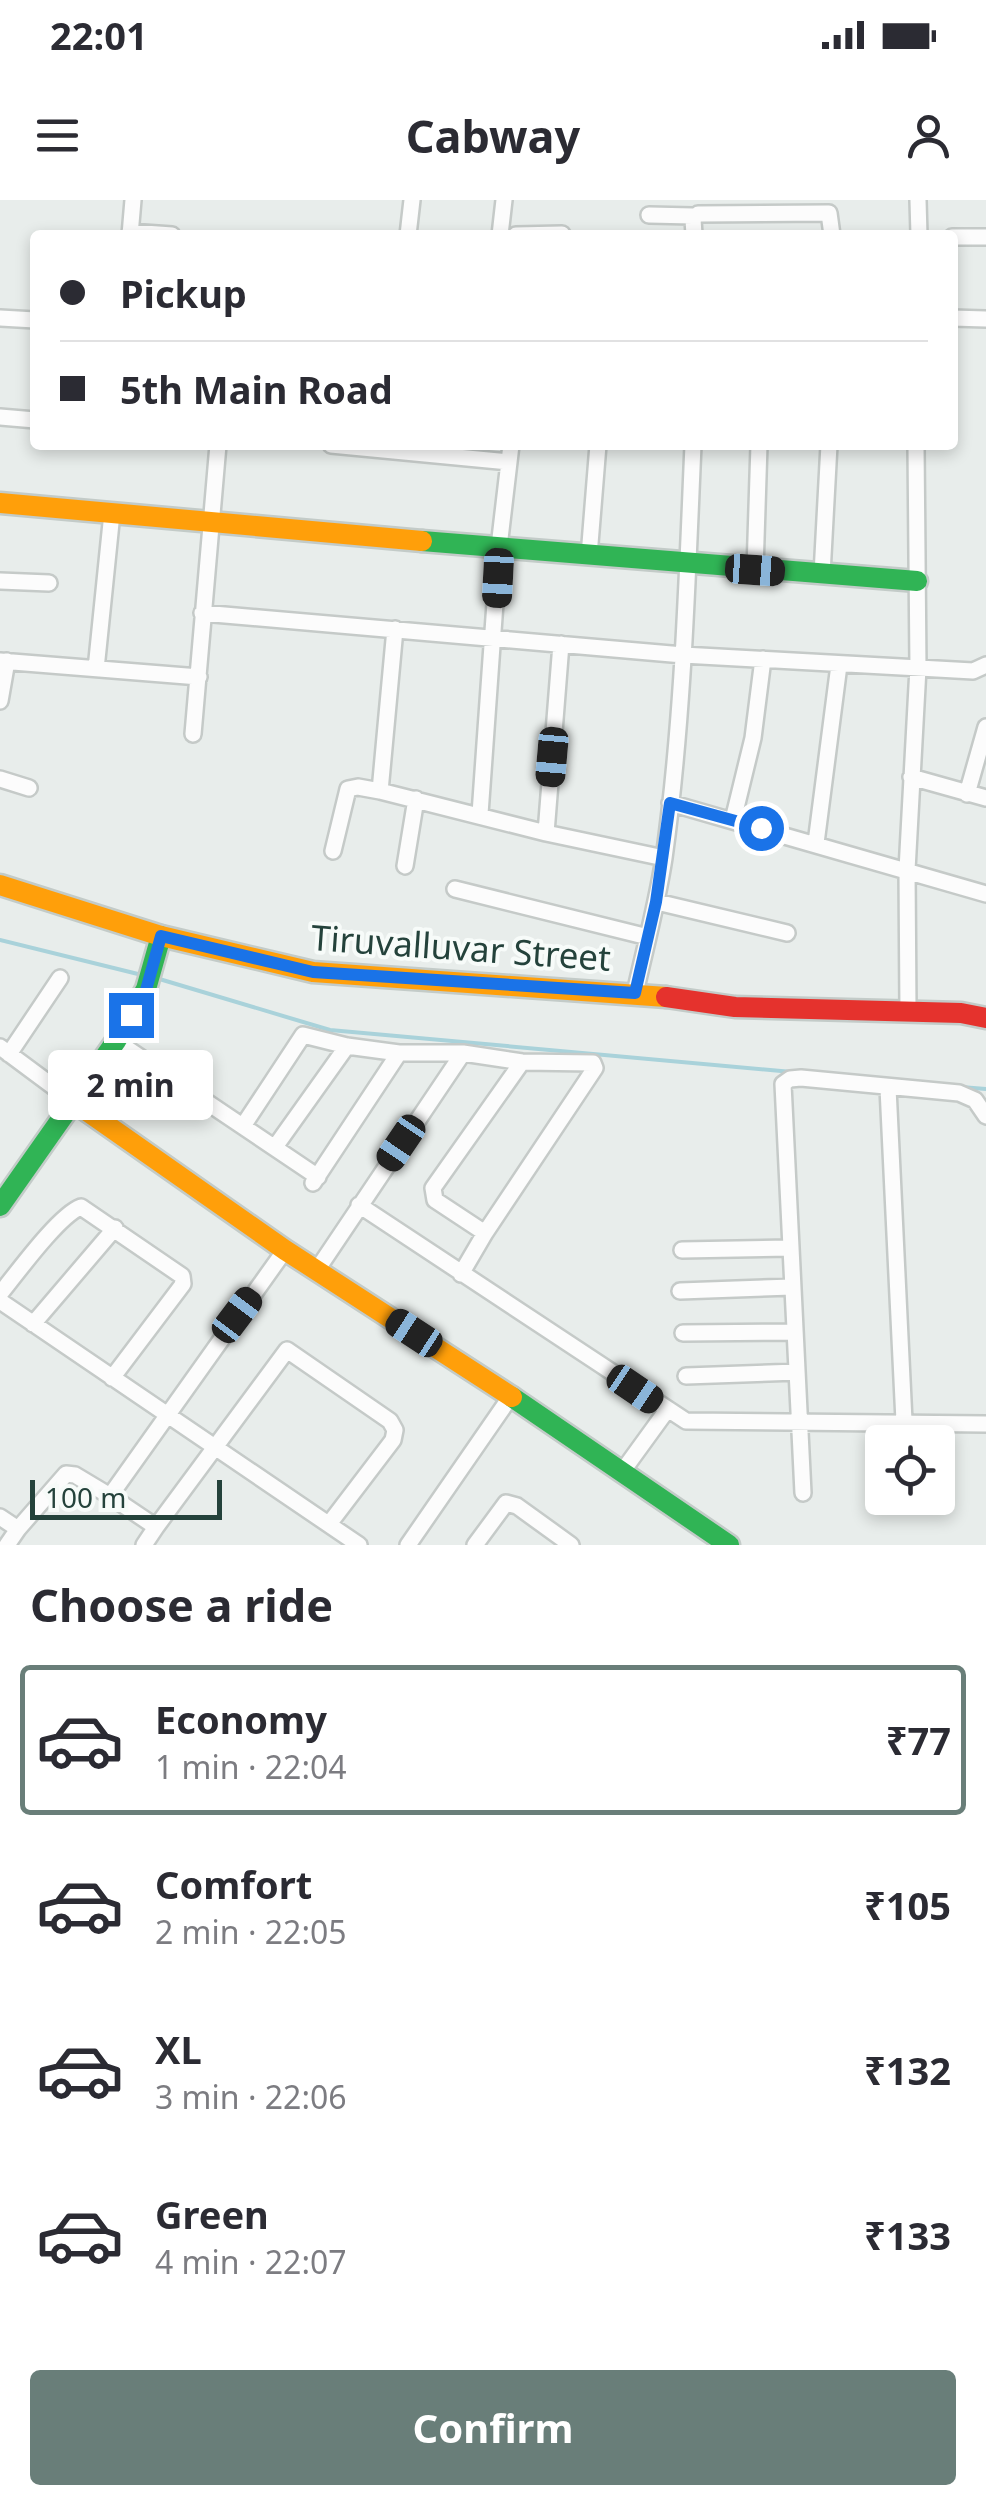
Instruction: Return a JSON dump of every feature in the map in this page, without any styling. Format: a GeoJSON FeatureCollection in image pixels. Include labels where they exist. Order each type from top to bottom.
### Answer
{"type":"FeatureCollection","features":[{"type":"Feature","properties":{"kind":"street"},"geometry":{"type":"LineString","coordinates":[[130,230],[133,200]]}},
{"type":"Feature","properties":{"kind":"street"},"geometry":{"type":"LineString","coordinates":[[409,230],[412,200]]}},
{"type":"Feature","properties":{"kind":"street"},"geometry":{"type":"LineString","coordinates":[[501,230],[504,200]]}},
{"type":"Feature","properties":{"kind":"street"},"geometry":{"type":"LineString","coordinates":[[918,200],[919,230]]}},
{"type":"Feature","properties":{"kind":"street"},"geometry":{"type":"LineString","coordinates":[[649,215],[830,213],[832,230]]}},
{"type":"Feature","properties":{"kind":"street"},"geometry":{"type":"LineString","coordinates":[[693,216],[694,230]]}},
{"type":"Feature","properties":{"kind":"street"},"geometry":{"type":"LineString","coordinates":[[958,237],[986,237]]}},
{"type":"Feature","properties":{"kind":"street"},"geometry":{"type":"LineString","coordinates":[[0,318],[30,320]]}},
{"type":"Feature","properties":{"kind":"street"},"geometry":{"type":"LineString","coordinates":[[958,318],[986,319]]}},
{"type":"Feature","properties":{"kind":"street"},"geometry":{"type":"LineString","coordinates":[[0,418],[30,420]]}},
{"type":"Feature","properties":{"kind":"street"},"geometry":{"type":"LineString","coordinates":[[193,734],[218,450]]}},
{"type":"Feature","properties":{"kind":"street"},"geometry":{"type":"LineString","coordinates":[[443,450],[510,453],[499,547],[480,814]]}},
{"type":"Feature","properties":{"kind":"street"},"geometry":{"type":"LineString","coordinates":[[589,556],[598,450]]}},
{"type":"Feature","properties":{"kind":"street"},"geometry":{"type":"LineString","coordinates":[[635,993],[656,902],[670,803],[693,450]]}},
{"type":"Feature","properties":{"kind":"street"},"geometry":{"type":"LineString","coordinates":[[755,570],[759,450]]}},
{"type":"Feature","properties":{"kind":"street"},"geometry":{"type":"LineString","coordinates":[[822,574],[829,450]]}},
{"type":"Feature","properties":{"kind":"street"},"geometry":{"type":"LineString","coordinates":[[908,1011],[907,870],[918,668],[916,450]]}},
{"type":"Feature","properties":{"kind":"street"},"geometry":{"type":"LineString","coordinates":[[0,502],[917,582]]}},
{"type":"Feature","properties":{"kind":"street"},"geometry":{"type":"LineString","coordinates":[[96,668],[112,513]]}},
{"type":"Feature","properties":{"kind":"street"},"geometry":{"type":"LineString","coordinates":[[0,581],[49,584]]}},
{"type":"Feature","properties":{"kind":"street"},"geometry":{"type":"LineString","coordinates":[[202,613],[682,655],[973,671],[986,665]]}},
{"type":"Feature","properties":{"kind":"street"},"geometry":{"type":"LineString","coordinates":[[380,791],[395,629]]}},
{"type":"Feature","properties":{"kind":"street"},"geometry":{"type":"LineString","coordinates":[[546,833],[560,644]]}},
{"type":"Feature","properties":{"kind":"street"},"geometry":{"type":"LineString","coordinates":[[734,820],[764,659]]}},
{"type":"Feature","properties":{"kind":"street"},"geometry":{"type":"LineString","coordinates":[[0,701],[3,661],[198,677]]}},
{"type":"Feature","properties":{"kind":"street"},"geometry":{"type":"LineString","coordinates":[[816,843],[840,665]]}},
{"type":"Feature","properties":{"kind":"street"},"geometry":{"type":"LineString","coordinates":[[967,794],[986,727]]}},
{"type":"Feature","properties":{"kind":"street"},"geometry":{"type":"LineString","coordinates":[[911,778],[986,798]]}},
{"type":"Feature","properties":{"kind":"street"},"geometry":{"type":"LineString","coordinates":[[0,779],[28,788]]}},
{"type":"Feature","properties":{"kind":"street"},"geometry":{"type":"LineString","coordinates":[[332,851],[348,789],[358,787],[664,858]]}},
{"type":"Feature","properties":{"kind":"street"},"geometry":{"type":"LineString","coordinates":[[405,866],[416,799]]}},
{"type":"Feature","properties":{"kind":"street"},"geometry":{"type":"LineString","coordinates":[[670,803],[986,894]]}},
{"type":"Feature","properties":{"kind":"street","name":"Tiruvalluvar Street"},"geometry":{"type":"LineString","coordinates":[[0,885],[161,936],[313,972],[635,993],[734,1008],[962,1013],[986,1018]]}},
{"type":"Feature","properties":{"kind":"street"},"geometry":{"type":"LineString","coordinates":[[455,889],[648,938]]}},
{"type":"Feature","properties":{"kind":"street"},"geometry":{"type":"LineString","coordinates":[[656,902],[787,933]]}},
{"type":"Feature","properties":{"kind":"street"},"geometry":{"type":"LineString","coordinates":[[0,1206],[116,1040],[146,990],[161,936]]}},
{"type":"Feature","properties":{"kind":"street"},"geometry":{"type":"LineString","coordinates":[[60,978],[4,1050],[285,1250],[511,1396],[729,1545]]}},
{"type":"Feature","properties":{"kind":"street"},"geometry":{"type":"LineString","coordinates":[[243,1126],[303,1035],[347,1046],[399,1052],[463,1054],[522,1062],[590,1062],[595,1068],[461,1274]]}},
{"type":"Feature","properties":{"kind":"street"},"geometry":{"type":"LineString","coordinates":[[116,1040],[316,1180],[399,1052]]}},
{"type":"Feature","properties":{"kind":"street"},"geometry":{"type":"LineString","coordinates":[[275,1148],[347,1046]]}},
{"type":"Feature","properties":{"kind":"street"},"geometry":{"type":"LineString","coordinates":[[316,1270],[463,1054]]}},
{"type":"Feature","properties":{"kind":"street"},"geometry":{"type":"LineString","coordinates":[[485,1233],[435,1200],[433,1188],[522,1062]]}},
{"type":"Feature","properties":{"kind":"street"},"geometry":{"type":"LineString","coordinates":[[803,1494],[783,1084],[801,1078],[958,1093],[975,1100],[986,1116]]}},
{"type":"Feature","properties":{"kind":"street"},"geometry":{"type":"LineString","coordinates":[[888,1088],[904,1424]]}},
{"type":"Feature","properties":{"kind":"street"},"geometry":{"type":"LineString","coordinates":[[359,1205],[667,1410],[695,1422],[986,1424]]}},
{"type":"Feature","properties":{"kind":"street"},"geometry":{"type":"LineString","coordinates":[[0,1294],[74,1209],[85,1208],[116,1228],[184,1279],[112,1378]]}},
{"type":"Feature","properties":{"kind":"street"},"geometry":{"type":"LineString","coordinates":[[32,1324],[116,1228]]}},
{"type":"Feature","properties":{"kind":"street"},"geometry":{"type":"LineString","coordinates":[[682,1250],[790,1248]]}},
{"type":"Feature","properties":{"kind":"street"},"geometry":{"type":"LineString","coordinates":[[110,1496],[285,1250]]}},
{"type":"Feature","properties":{"kind":"street"},"geometry":{"type":"LineString","coordinates":[[680,1291],[792,1287]]}},
{"type":"Feature","properties":{"kind":"street"},"geometry":{"type":"LineString","coordinates":[[0,1302],[359,1545]]}},
{"type":"Feature","properties":{"kind":"street"},"geometry":{"type":"LineString","coordinates":[[684,1333],[794,1332]]}},
{"type":"Feature","properties":{"kind":"street"},"geometry":{"type":"LineString","coordinates":[[144,1545],[283,1352],[292,1350],[390,1421],[395,1430],[393,1440],[329,1524]]}},
{"type":"Feature","properties":{"kind":"street"},"geometry":{"type":"LineString","coordinates":[[686,1376],[798,1372]]}},
{"type":"Feature","properties":{"kind":"street"},"geometry":{"type":"LineString","coordinates":[[408,1545],[511,1396]]}},
{"type":"Feature","properties":{"kind":"street"},"geometry":{"type":"LineString","coordinates":[[622,1472],[667,1410]]}},
{"type":"Feature","properties":{"kind":"street"},"geometry":{"type":"LineString","coordinates":[[7,1545],[66,1474],[75,1475],[156,1527]]}},
{"type":"Feature","properties":{"kind":"street"},"geometry":{"type":"LineString","coordinates":[[475,1545],[502,1506],[512,1503],[571,1545]]}},
{"type":"Feature","properties":{"kind":"street"},"geometry":{"type":"LineString","coordinates":[[0,1516],[18,1530]]}},
{"type":"Feature","properties":{"kind":"waterway"},"geometry":{"type":"LineString","coordinates":[[0,940],[142,975]]}},
{"type":"Feature","properties":{"kind":"waterway"},"geometry":{"type":"LineString","coordinates":[[156,978],[330,1030],[792,1072]]}},
{"type":"Feature","properties":{"kind":"waterway"},"geometry":{"type":"LineString","coordinates":[[961,1087],[986,1089]]}},
{"type":"Feature","properties":{"kind":"traffic: fast"},"geometry":{"type":"LineString","coordinates":[[422,541],[917,581]]}},
{"type":"Feature","properties":{"kind":"traffic: fast"},"geometry":{"type":"LineString","coordinates":[[0,1206],[116,1041],[146,989],[161,936]]}},
{"type":"Feature","properties":{"kind":"traffic: fast"},"geometry":{"type":"LineString","coordinates":[[512,1397],[729,1545]]}},
{"type":"Feature","properties":{"kind":"traffic: slow"},"geometry":{"type":"LineString","coordinates":[[0,503],[422,541]]}},
{"type":"Feature","properties":{"kind":"traffic: slow"},"geometry":{"type":"LineString","coordinates":[[0,885],[161,936],[313,972],[666,997]]}},
{"type":"Feature","properties":{"kind":"traffic: slow"},"geometry":{"type":"LineString","coordinates":[[74,1102],[285,1250],[512,1397]]}},
{"type":"Feature","properties":{"kind":"traffic: jam"},"geometry":{"type":"LineString","coordinates":[[666,997],[735,1007],[961,1013],[986,1018]]}},
{"type":"Feature","properties":{"kind":"route"},"geometry":{"type":"LineString","coordinates":[[131,1015],[146,990],[161,936],[313,972],[635,993],[656,902],[670,803],[761,828]]}}]}
